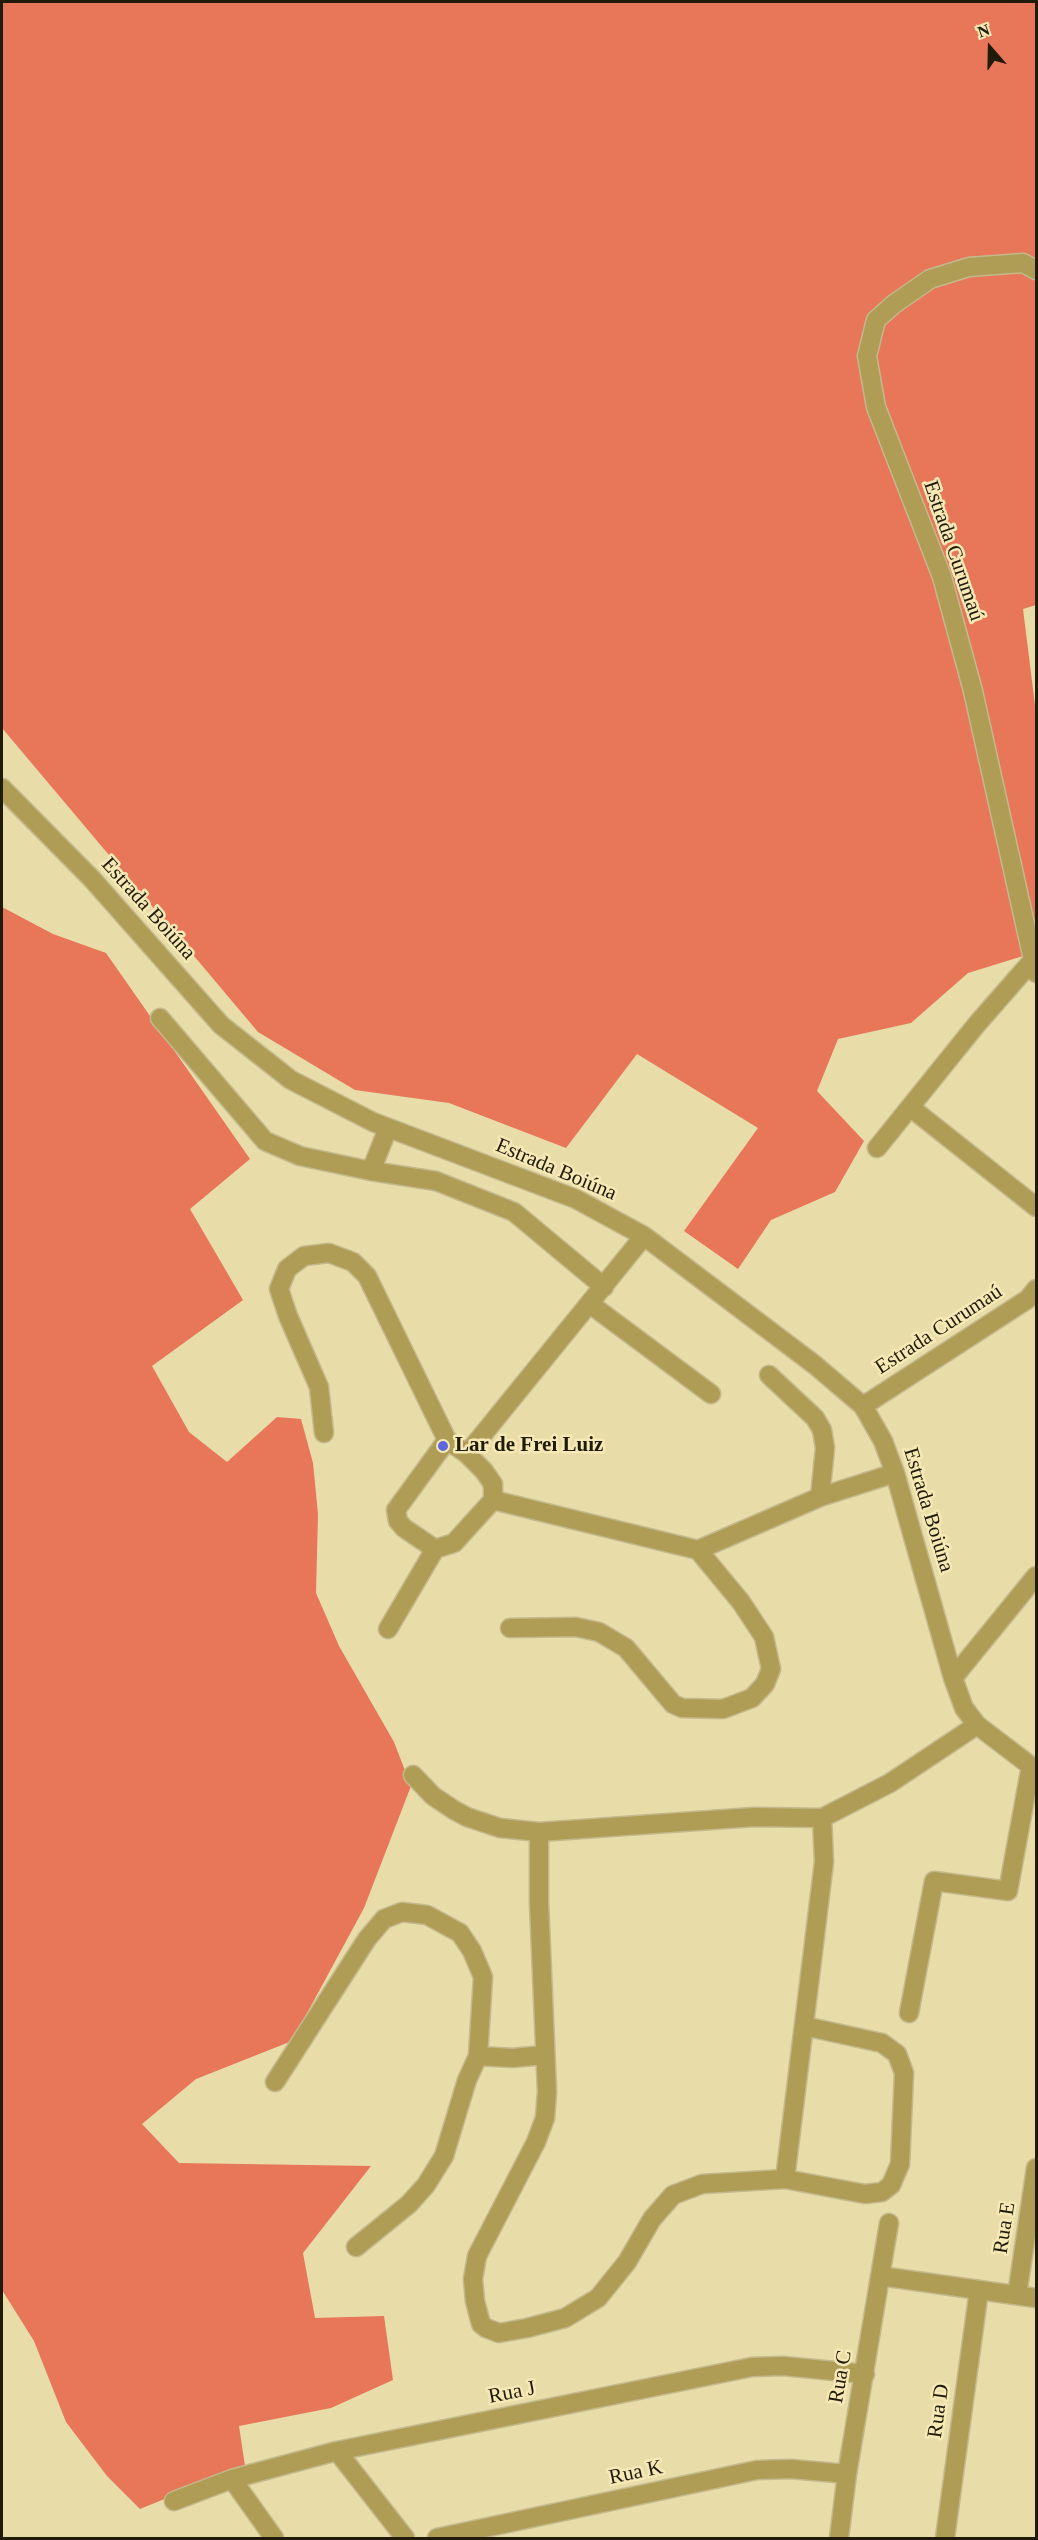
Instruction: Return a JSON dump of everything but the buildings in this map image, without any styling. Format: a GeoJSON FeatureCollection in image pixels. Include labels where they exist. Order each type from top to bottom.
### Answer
{"type":"FeatureCollection","features":[{"type":"Feature","properties":{"kind":"street","name":"Estrada Curumaú"},"geometry":{"type":"LineString","coordinates":[[1035,967],[973,691],[942,577],[876,407],[867,356],[876,320],[894,304],[930,279],[969,267],[1023,263],[1036,270]]}},
{"type":"Feature","properties":{"kind":"street","name":"Estrada Boiúna"},"geometry":{"type":"LineString","coordinates":[[2,788],[92,879],[221,1025],[291,1080],[388,1128],[576,1199],[644,1236],[815,1365],[863,1406],[884,1441],[895,1473],[953,1678],[964,1708],[977,1725],[1034,1768]]}},
{"type":"Feature","properties":{"kind":"street"},"geometry":{"type":"LineString","coordinates":[[876,1148],[977,1024],[1035,967]]}},
{"type":"Feature","properties":{"kind":"street"},"geometry":{"type":"LineString","coordinates":[[160,1018],[265,1141],[300,1156],[371,1171],[436,1181],[514,1212],[604,1287]]}},
{"type":"Feature","properties":{"kind":"street"},"geometry":{"type":"LineString","coordinates":[[910,1107],[1036,1207]]}},
{"type":"Feature","properties":{"kind":"street"},"geometry":{"type":"LineString","coordinates":[[371,1171],[388,1128]]}},
{"type":"Feature","properties":{"kind":"street"},"geometry":{"type":"LineString","coordinates":[[467,1454],[644,1236]]}},
{"type":"Feature","properties":{"kind":"street"},"geometry":{"type":"LineString","coordinates":[[324,1433],[318,1387],[279,1289],[287,1269],[304,1256],[330,1253],[353,1262],[367,1276],[447,1440],[467,1454],[493,1484],[493,1500],[454,1543],[435,1549],[388,1629]]}},
{"type":"Feature","properties":{"kind":"street","name":"Estrada Curumaú"},"geometry":{"type":"LineString","coordinates":[[863,1406],[1028,1299],[1036,1289]]}},
{"type":"Feature","properties":{"kind":"street"},"geometry":{"type":"LineString","coordinates":[[590,1304],[711,1394]]}},
{"type":"Feature","properties":{"kind":"street"},"geometry":{"type":"LineString","coordinates":[[769,1375],[815,1418],[822,1430],[825,1448],[820,1497]]}},
{"type":"Feature","properties":{"kind":"street"},"geometry":{"type":"LineString","coordinates":[[435,1549],[404,1528],[398,1521],[396,1510],[447,1440]]}},
{"type":"Feature","properties":{"kind":"street"},"geometry":{"type":"LineString","coordinates":[[698,1550],[820,1497],[895,1473]]}},
{"type":"Feature","properties":{"kind":"street"},"geometry":{"type":"LineString","coordinates":[[493,1500],[698,1550],[741,1602],[764,1637],[771,1669],[765,1684],[752,1698],[723,1709],[682,1708],[673,1704],[626,1648],[599,1632],[576,1627],[510,1628]]}},
{"type":"Feature","properties":{"kind":"street"},"geometry":{"type":"LineString","coordinates":[[953,1678],[1036,1576]]}},
{"type":"Feature","properties":{"kind":"street"},"geometry":{"type":"LineString","coordinates":[[413,1775],[433,1796],[467,1817],[500,1828],[539,1832],[754,1816],[822,1818],[890,1783],[977,1725]]}},
{"type":"Feature","properties":{"kind":"street"},"geometry":{"type":"LineString","coordinates":[[909,2013],[934,1881],[1008,1892],[1034,1768]]}},
{"type":"Feature","properties":{"kind":"street"},"geometry":{"type":"LineString","coordinates":[[785,2179],[824,1862],[822,1818]]}},
{"type":"Feature","properties":{"kind":"street"},"geometry":{"type":"LineString","coordinates":[[539,1832],[539,1902],[547,2092],[545,2118],[536,2142],[477,2256],[473,2279],[475,2301],[481,2324],[486,2328],[500,2333],[565,2318],[598,2298],[627,2262],[652,2219],[673,2195],[702,2184],[785,2179],[865,2194],[882,2192],[891,2185],[900,2164],[904,2073],[897,2054],[882,2043],[804,2026]]}},
{"type":"Feature","properties":{"kind":"street"},"geometry":{"type":"LineString","coordinates":[[275,2082],[367,1939],[384,1919],[402,1912],[427,1915],[460,1933],[472,1951],[483,1977],[478,2056],[466,2080],[444,2156],[426,2185],[409,2204],[356,2247]]}},
{"type":"Feature","properties":{"kind":"street"},"geometry":{"type":"LineString","coordinates":[[478,2056],[513,2058],[544,2055]]}},
{"type":"Feature","properties":{"kind":"street","name":"Rua E"},"geometry":{"type":"LineString","coordinates":[[1017,2295],[1036,2168]]}},
{"type":"Feature","properties":{"kind":"street","name":"Rua C"},"geometry":{"type":"LineString","coordinates":[[839,2538],[847,2474],[889,2223]]}},
{"type":"Feature","properties":{"kind":"street"},"geometry":{"type":"LineString","coordinates":[[880,2276],[1036,2298]]}},
{"type":"Feature","properties":{"kind":"street","name":"Rua D"},"geometry":{"type":"LineString","coordinates":[[945,2538],[979,2290]]}},
{"type":"Feature","properties":{"kind":"street","name":"Rua J"},"geometry":{"type":"LineString","coordinates":[[174,2501],[232,2479],[337,2451],[752,2367],[783,2366],[864,2374]]}},
{"type":"Feature","properties":{"kind":"street"},"geometry":{"type":"LineString","coordinates":[[337,2451],[405,2538]]}},
{"type":"Feature","properties":{"kind":"street","name":"Rua K"},"geometry":{"type":"LineString","coordinates":[[436,2538],[757,2470],[791,2469],[847,2474]]}},
{"type":"Feature","properties":{"kind":"street"},"geometry":{"type":"LineString","coordinates":[[232,2479],[274,2538]]}},
{"type":"Feature","properties":{"kind":"shaded area"},"geometry":{"type":"Polygon","coordinates":[[[2,2],[1036,2],[1036,605],[1023,609],[1036,713],[1036,952],[968,973],[911,1023],[838,1039],[817,1091],[864,1141],[835,1192],[771,1220],[738,1269],[684,1231],[758,1128],[637,1054],[566,1148],[449,1103],[355,1090],[258,1032],[2,728],[2,2]]]}},
{"type":"Feature","properties":{"kind":"shaded area"},"geometry":{"type":"Polygon","coordinates":[[[2,907],[53,934],[106,953],[250,1159],[190,1209],[243,1300],[152,1366],[189,1432],[227,1462],[277,1417],[301,1419],[313,1463],[318,1514],[316,1593],[339,1646],[394,1742],[411,1786],[364,1908],[292,2041],[196,2079],[142,2124],[179,2163],[371,2166],[303,2253],[315,2318],[384,2316],[393,2380],[331,2408],[239,2426],[245,2466],[140,2509],[107,2476],[66,2422],[34,2341],[2,2290],[2,907]]]}},
{"type":"Feature","properties":{"kind":"place","name":"Lar de Frei Luiz"},"geometry":{"type":"Point","coordinates":[443,1446]}}]}
